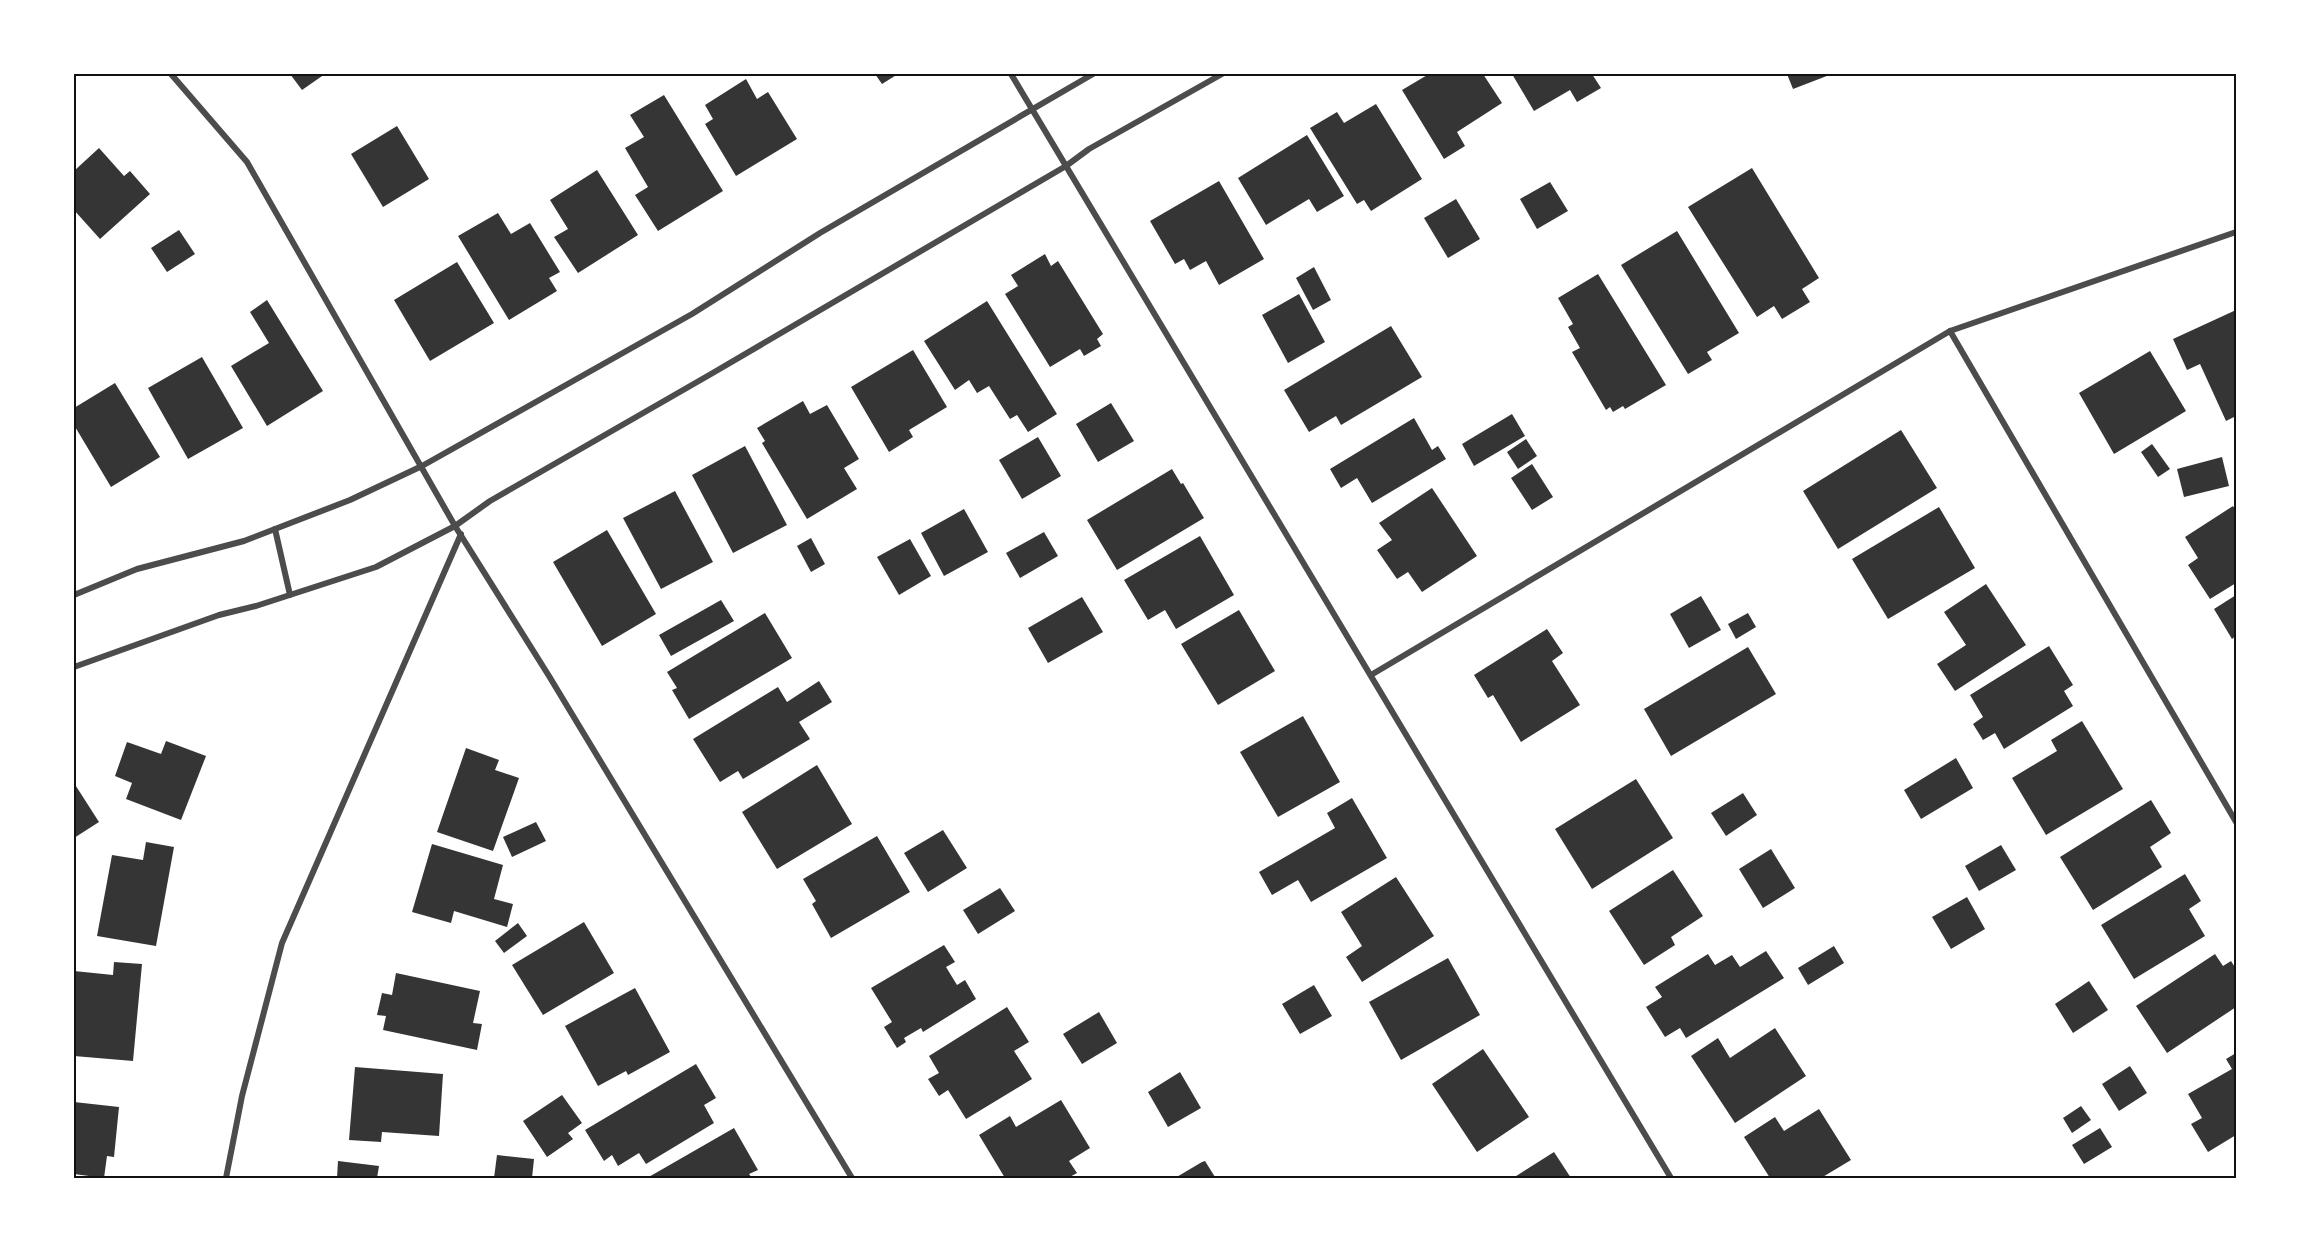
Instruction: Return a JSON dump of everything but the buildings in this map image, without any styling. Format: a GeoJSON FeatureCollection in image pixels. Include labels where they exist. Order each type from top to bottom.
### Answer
{"type":"FeatureCollection","features":[{"type":"Feature","properties":{"kind":"street"},"geometry":{"type":"LineString","coordinates":[[171,74],[247,162],[455,526],[549,676],[852,1179]]}},
{"type":"Feature","properties":{"kind":"street"},"geometry":{"type":"LineString","coordinates":[[1011,74],[1671,1179]]}},
{"type":"Feature","properties":{"kind":"street"},"geometry":{"type":"LineString","coordinates":[[74,595],[136,569],[244,541],[350,500],[422,466],[692,314],[820,233],[1093,74]]}},
{"type":"Feature","properties":{"kind":"street"},"geometry":{"type":"LineString","coordinates":[[74,667],[219,615],[376,567],[455,526],[490,501],[1066,166],[1089,149],[1222,74]]}},
{"type":"Feature","properties":{"kind":"street"},"geometry":{"type":"LineString","coordinates":[[1371,675],[1950,331],[2236,232]]}},
{"type":"Feature","properties":{"kind":"street"},"geometry":{"type":"LineString","coordinates":[[1950,331],[2236,822]]}},
{"type":"Feature","properties":{"kind":"street"},"geometry":{"type":"LineString","coordinates":[[274,529],[290,595]]}},
{"type":"Feature","properties":{"kind":"street"},"geometry":{"type":"LineString","coordinates":[[226,1179],[242,1096],[282,942],[460,534]]}}]}
